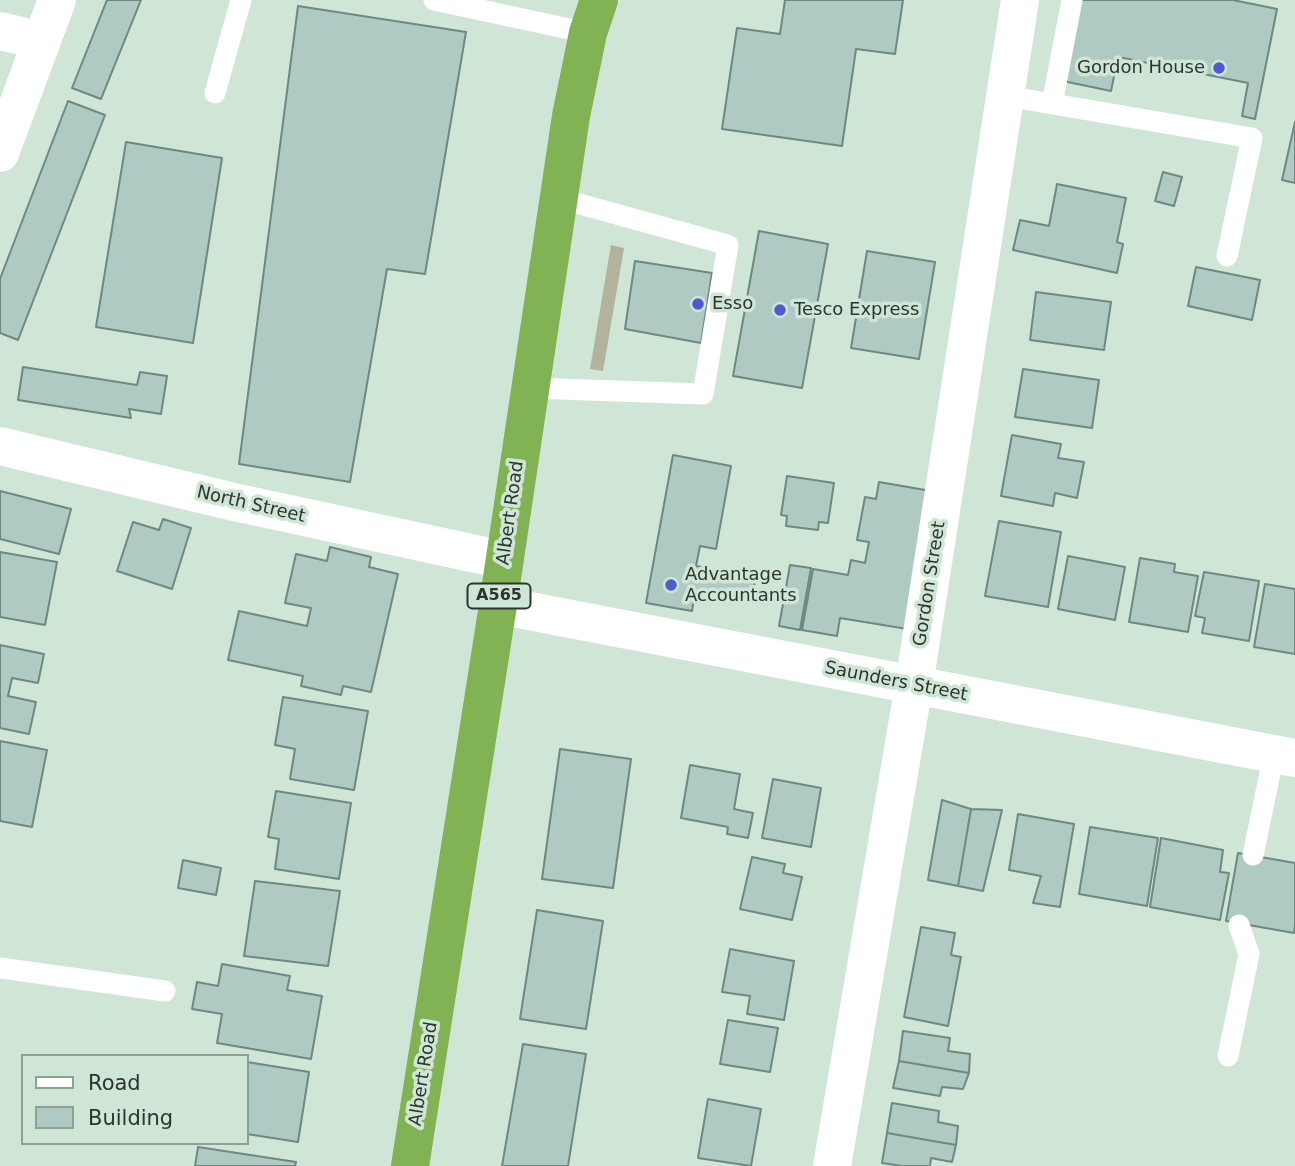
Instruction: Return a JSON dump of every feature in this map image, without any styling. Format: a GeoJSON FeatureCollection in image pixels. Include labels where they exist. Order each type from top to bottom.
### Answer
{"type":"FeatureCollection","features":[{"type":"Feature","properties":{"kind":"highway","name":"Albert Road"},"geometry":{"type":"LineString","coordinates":[[410,1166],[498,606],[558,198],[590,15]]}},
{"type":"Feature","properties":{"kind":"street"},"geometry":{"type":"LineString","coordinates":[[0,153],[57,0]]}},
{"type":"Feature","properties":{"kind":"street","name":"Gordon Street"},"geometry":{"type":"LineString","coordinates":[[832,1166],[914,685],[1020,0]]}},
{"type":"Feature","properties":{"kind":"street"},"geometry":{"type":"LineString","coordinates":[[0,31],[42,41]]}},
{"type":"Feature","properties":{"kind":"street","name":"North Street"},"geometry":{"type":"LineString","coordinates":[[0,446],[234,502],[504,560]]}},
{"type":"Feature","properties":{"kind":"street","name":"Saunders Street"},"geometry":{"type":"LineString","coordinates":[[498,606],[1284,756]]}},
{"type":"Feature","properties":{"kind":"lane"},"geometry":{"type":"LineString","coordinates":[[215,93],[241,0]]}},
{"type":"Feature","properties":{"kind":"lane"},"geometry":{"type":"LineString","coordinates":[[434,0],[590,15]]}},
{"type":"Feature","properties":{"kind":"lane"},"geometry":{"type":"LineString","coordinates":[[1052,104],[1072,0]]}},
{"type":"Feature","properties":{"kind":"lane"},"geometry":{"type":"LineString","coordinates":[[1006,96],[1252,138],[1227,256]]}},
{"type":"Feature","properties":{"kind":"lane"},"geometry":{"type":"LineString","coordinates":[[530,388],[703,394],[728,245],[558,198]]}},
{"type":"Feature","properties":{"kind":"lane"},"geometry":{"type":"LineString","coordinates":[[1253,855],[1284,756]]}},
{"type":"Feature","properties":{"kind":"lane"},"geometry":{"type":"LineString","coordinates":[[1228,1056],[1249,954],[1239,925]]}},
{"type":"Feature","properties":{"kind":"lane"},"geometry":{"type":"LineString","coordinates":[[0,968],[165,991]]}},
{"type":"Feature","properties":{"kind":"green space"},"geometry":{"type":"Polygon","coordinates":[[[611,245],[624,248],[603,371],[590,369],[611,245]]]}},
{"type":"Feature","properties":{"kind":"building"},"geometry":{"type":"Polygon","coordinates":[[[107,0],[141,0],[101,99],[72,88],[107,0]]]}},
{"type":"Feature","properties":{"kind":"building"},"geometry":{"type":"Polygon","coordinates":[[[785,0],[903,0],[895,54],[856,49],[842,146],[722,129],[737,28],[780,34],[785,0]]]}},
{"type":"Feature","properties":{"kind":"building","name":"Gordon House"},"geometry":{"type":"Polygon","coordinates":[[[1074,0],[1233,0],[1277,9],[1255,119],[1242,116],[1248,83],[1118,57],[1111,91],[1058,80],[1074,0]]]}},
{"type":"Feature","properties":{"kind":"building"},"geometry":{"type":"Polygon","coordinates":[[[298,6],[466,32],[425,274],[387,269],[350,482],[239,464],[298,6]]]}},
{"type":"Feature","properties":{"kind":"building"},"geometry":{"type":"Polygon","coordinates":[[[68,101],[105,115],[18,340],[0,333],[0,279],[68,101]]]}},
{"type":"Feature","properties":{"kind":"building"},"geometry":{"type":"Polygon","coordinates":[[[1295,122],[1295,183],[1282,180],[1295,122]]]}},
{"type":"Feature","properties":{"kind":"building"},"geometry":{"type":"Polygon","coordinates":[[[126,142],[222,158],[193,343],[96,327],[126,142]]]}},
{"type":"Feature","properties":{"kind":"building"},"geometry":{"type":"Polygon","coordinates":[[[1163,172],[1182,177],[1174,206],[1155,201],[1163,172]]]}},
{"type":"Feature","properties":{"kind":"building"},"geometry":{"type":"Polygon","coordinates":[[[1057,184],[1126,198],[1117,242],[1123,244],[1117,273],[1013,250],[1020,220],[1049,226],[1057,184]]]}},
{"type":"Feature","properties":{"kind":"building","name":"Tesco Express"},"geometry":{"type":"Polygon","coordinates":[[[759,231],[828,244],[802,388],[733,376],[759,231]]]}},
{"type":"Feature","properties":{"kind":"building"},"geometry":{"type":"Polygon","coordinates":[[[867,251],[935,262],[919,359],[851,348],[867,251]]]}},
{"type":"Feature","properties":{"kind":"building"},"geometry":{"type":"Polygon","coordinates":[[[635,261],[712,273],[701,343],[625,329],[635,261]]]}},
{"type":"Feature","properties":{"kind":"building"},"geometry":{"type":"Polygon","coordinates":[[[1196,267],[1260,280],[1252,320],[1188,306],[1196,267]]]}},
{"type":"Feature","properties":{"kind":"building"},"geometry":{"type":"Polygon","coordinates":[[[1036,292],[1111,302],[1104,350],[1030,340],[1036,292]]]}},
{"type":"Feature","properties":{"kind":"building"},"geometry":{"type":"Polygon","coordinates":[[[23,367],[137,385],[140,372],[167,376],[161,414],[129,409],[131,418],[18,400],[23,367]]]}},
{"type":"Feature","properties":{"kind":"building"},"geometry":{"type":"Polygon","coordinates":[[[1023,369],[1099,380],[1092,428],[1015,417],[1023,369]]]}},
{"type":"Feature","properties":{"kind":"building"},"geometry":{"type":"Polygon","coordinates":[[[1012,435],[1061,444],[1058,458],[1084,462],[1077,498],[1055,493],[1053,506],[1001,496],[1012,435]]]}},
{"type":"Feature","properties":{"kind":"building"},"geometry":{"type":"Polygon","coordinates":[[[673,455],[731,466],[716,549],[700,546],[696,566],[756,577],[751,601],[695,591],[692,611],[646,603],[673,455]]]}},
{"type":"Feature","properties":{"kind":"building"},"geometry":{"type":"Polygon","coordinates":[[[787,476],[834,483],[828,523],[819,522],[818,530],[786,526],[787,516],[781,515],[787,476]]]}},
{"type":"Feature","properties":{"kind":"building"},"geometry":{"type":"Polygon","coordinates":[[[879,482],[931,491],[907,629],[840,618],[837,636],[802,630],[813,569],[848,575],[851,560],[865,563],[869,542],[857,540],[865,497],[876,499],[879,482]]]}},
{"type":"Feature","properties":{"kind":"building"},"geometry":{"type":"Polygon","coordinates":[[[0,491],[71,509],[59,554],[0,539],[0,491]]]}},
{"type":"Feature","properties":{"kind":"building"},"geometry":{"type":"Polygon","coordinates":[[[163,519],[191,528],[172,589],[117,571],[133,522],[159,530],[163,519]]]}},
{"type":"Feature","properties":{"kind":"building"},"geometry":{"type":"Polygon","coordinates":[[[999,521],[1061,532],[1048,607],[985,596],[999,521]]]}},
{"type":"Feature","properties":{"kind":"building"},"geometry":{"type":"Polygon","coordinates":[[[330,547],[371,557],[369,567],[398,574],[371,692],[343,686],[341,695],[301,686],[303,676],[228,660],[239,611],[307,626],[311,608],[285,603],[296,554],[327,561],[330,547]]]}},
{"type":"Feature","properties":{"kind":"building"},"geometry":{"type":"Polygon","coordinates":[[[0,552],[57,562],[45,625],[0,617],[0,552]]]}},
{"type":"Feature","properties":{"kind":"building"},"geometry":{"type":"Polygon","coordinates":[[[1068,556],[1125,567],[1115,620],[1058,609],[1068,556]]]}},
{"type":"Feature","properties":{"kind":"building"},"geometry":{"type":"Polygon","coordinates":[[[1140,558],[1175,564],[1174,572],[1198,576],[1188,632],[1129,622],[1140,558]]]}},
{"type":"Feature","properties":{"kind":"building"},"geometry":{"type":"Polygon","coordinates":[[[790,565],[811,568],[800,630],[779,626],[790,565]]]}},
{"type":"Feature","properties":{"kind":"building"},"geometry":{"type":"Polygon","coordinates":[[[1204,572],[1259,581],[1249,641],[1202,633],[1205,618],[1195,616],[1204,572]]]}},
{"type":"Feature","properties":{"kind":"building"},"geometry":{"type":"Polygon","coordinates":[[[1265,584],[1295,589],[1295,654],[1254,647],[1265,584]]]}},
{"type":"Feature","properties":{"kind":"building"},"geometry":{"type":"Polygon","coordinates":[[[0,645],[44,654],[38,683],[12,678],[8,696],[36,702],[29,734],[0,728],[0,645]]]}},
{"type":"Feature","properties":{"kind":"building"},"geometry":{"type":"Polygon","coordinates":[[[283,697],[368,711],[354,790],[290,779],[295,749],[275,745],[283,697]]]}},
{"type":"Feature","properties":{"kind":"building"},"geometry":{"type":"Polygon","coordinates":[[[0,741],[47,750],[32,827],[0,821],[0,741]]]}},
{"type":"Feature","properties":{"kind":"building"},"geometry":{"type":"Polygon","coordinates":[[[560,749],[631,759],[613,888],[542,879],[560,749]]]}},
{"type":"Feature","properties":{"kind":"building"},"geometry":{"type":"Polygon","coordinates":[[[690,765],[740,774],[734,809],[753,813],[748,838],[727,834],[728,827],[681,818],[690,765]]]}},
{"type":"Feature","properties":{"kind":"building"},"geometry":{"type":"Polygon","coordinates":[[[773,779],[821,788],[811,847],[762,838],[773,779]]]}},
{"type":"Feature","properties":{"kind":"building"},"geometry":{"type":"Polygon","coordinates":[[[276,791],[351,803],[339,879],[275,869],[279,839],[268,837],[276,791]]]}},
{"type":"Feature","properties":{"kind":"building"},"geometry":{"type":"Polygon","coordinates":[[[942,800],[971,809],[958,886],[928,880],[942,800]]]}},
{"type":"Feature","properties":{"kind":"building"},"geometry":{"type":"Polygon","coordinates":[[[971,809],[1002,810],[983,891],[958,886],[971,809]]]}},
{"type":"Feature","properties":{"kind":"building"},"geometry":{"type":"Polygon","coordinates":[[[1018,814],[1074,824],[1060,907],[1033,903],[1041,876],[1009,870],[1018,814]]]}},
{"type":"Feature","properties":{"kind":"building"},"geometry":{"type":"Polygon","coordinates":[[[1090,827],[1158,838],[1147,906],[1079,894],[1090,827]]]}},
{"type":"Feature","properties":{"kind":"building"},"geometry":{"type":"Polygon","coordinates":[[[1161,838],[1223,850],[1220,872],[1229,873],[1220,920],[1150,907],[1161,838]]]}},
{"type":"Feature","properties":{"kind":"building"},"geometry":{"type":"Polygon","coordinates":[[[1238,853],[1295,863],[1294,933],[1226,921],[1238,853]]]}},
{"type":"Feature","properties":{"kind":"building"},"geometry":{"type":"Polygon","coordinates":[[[752,857],[785,864],[783,873],[802,877],[792,920],[740,909],[752,857]]]}},
{"type":"Feature","properties":{"kind":"building"},"geometry":{"type":"Polygon","coordinates":[[[183,860],[221,868],[216,895],[178,888],[183,860]]]}},
{"type":"Feature","properties":{"kind":"building"},"geometry":{"type":"Polygon","coordinates":[[[255,881],[340,891],[328,966],[244,956],[255,881]]]}},
{"type":"Feature","properties":{"kind":"building"},"geometry":{"type":"Polygon","coordinates":[[[537,910],[603,921],[586,1029],[520,1019],[537,910]]]}},
{"type":"Feature","properties":{"kind":"building"},"geometry":{"type":"Polygon","coordinates":[[[921,927],[955,933],[951,955],[961,957],[948,1026],[904,1017],[921,927]]]}},
{"type":"Feature","properties":{"kind":"building"},"geometry":{"type":"Polygon","coordinates":[[[730,949],[794,961],[784,1020],[747,1014],[750,996],[722,992],[730,949]]]}},
{"type":"Feature","properties":{"kind":"building"},"geometry":{"type":"Polygon","coordinates":[[[222,964],[290,976],[287,990],[322,996],[311,1059],[217,1043],[222,1014],[192,1009],[197,982],[218,986],[222,964]]]}},
{"type":"Feature","properties":{"kind":"building"},"geometry":{"type":"Polygon","coordinates":[[[728,1020],[778,1028],[770,1072],[720,1064],[728,1020]]]}},
{"type":"Feature","properties":{"kind":"building"},"geometry":{"type":"Polygon","coordinates":[[[903,1031],[950,1038],[948,1051],[970,1054],[969,1073],[899,1061],[903,1031]]]}},
{"type":"Feature","properties":{"kind":"building"},"geometry":{"type":"Polygon","coordinates":[[[523,1044],[586,1054],[568,1166],[502,1166],[523,1044]]]}},
{"type":"Feature","properties":{"kind":"building"},"geometry":{"type":"Polygon","coordinates":[[[899,1061],[969,1073],[963,1089],[942,1087],[940,1096],[893,1088],[899,1061]]]}},
{"type":"Feature","properties":{"kind":"building"},"geometry":{"type":"Polygon","coordinates":[[[248,1062],[309,1072],[298,1142],[248,1134],[248,1062]]]}},
{"type":"Feature","properties":{"kind":"building"},"geometry":{"type":"Polygon","coordinates":[[[708,1099],[761,1109],[751,1166],[698,1158],[708,1099]]]}},
{"type":"Feature","properties":{"kind":"building"},"geometry":{"type":"Polygon","coordinates":[[[892,1103],[939,1111],[938,1122],[958,1126],[956,1145],[887,1133],[892,1103]]]}},
{"type":"Feature","properties":{"kind":"building"},"geometry":{"type":"Polygon","coordinates":[[[887,1133],[956,1145],[952,1162],[931,1158],[930,1166],[882,1163],[887,1133]]]}},
{"type":"Feature","properties":{"kind":"building"},"geometry":{"type":"Polygon","coordinates":[[[198,1147],[296,1162],[295,1166],[195,1166],[198,1147]]]}},
{"type":"Feature","properties":{"kind":"place","name":"Gordon House"},"geometry":{"type":"Point","coordinates":[1219,68]}},
{"type":"Feature","properties":{"kind":"place","name":"Esso"},"geometry":{"type":"Point","coordinates":[698,304]}},
{"type":"Feature","properties":{"kind":"place","name":"Tesco Express"},"geometry":{"type":"Point","coordinates":[780,310]}},
{"type":"Feature","properties":{"kind":"place","name":"Advantage Accountants"},"geometry":{"type":"Point","coordinates":[671,585]}}]}
